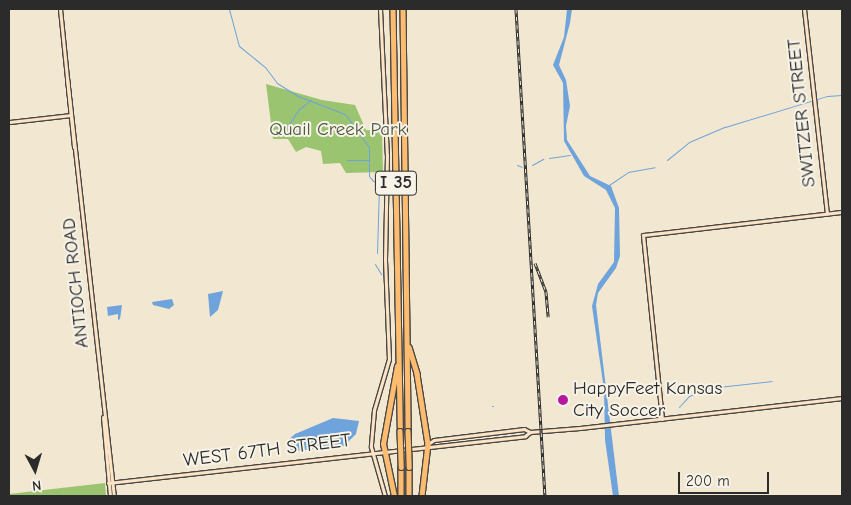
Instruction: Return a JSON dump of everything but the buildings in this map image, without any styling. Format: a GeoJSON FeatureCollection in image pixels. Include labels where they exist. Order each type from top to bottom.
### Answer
{"type":"FeatureCollection","features":[{"type":"Feature","properties":{"kind":"highway","name":"I 35"},"geometry":{"type":"LineString","coordinates":[[393,9],[401,496]]}},
{"type":"Feature","properties":{"kind":"highway","name":"I 35"},"geometry":{"type":"LineString","coordinates":[[403,9],[409,496]]}},
{"type":"Feature","properties":{"kind":"highway"},"geometry":{"type":"LineString","coordinates":[[407,341],[416,374],[428,444],[422,496]]}},
{"type":"Feature","properties":{"kind":"highway"},"geometry":{"type":"LineString","coordinates":[[394,496],[383,451],[399,357]]}},
{"type":"Feature","properties":{"kind":"street","name":"ANTIOCH ROAD"},"geometry":{"type":"LineString","coordinates":[[60,9],[110,496]]}},
{"type":"Feature","properties":{"kind":"street"},"geometry":{"type":"LineString","coordinates":[[380,9],[387,162],[385,260],[389,359],[374,410],[372,452],[385,496]]}},
{"type":"Feature","properties":{"kind":"street","name":"SWITZER STREET"},"geometry":{"type":"LineString","coordinates":[[804,9],[827,214]]}},
{"type":"Feature","properties":{"kind":"street"},"geometry":{"type":"LineString","coordinates":[[9,122],[72,115]]}},
{"type":"Feature","properties":{"kind":"street"},"geometry":{"type":"LineString","coordinates":[[662,418],[643,235],[842,212]]}},
{"type":"Feature","properties":{"kind":"street","name":"WEST 67TH STREET"},"geometry":{"type":"LineString","coordinates":[[108,483],[383,451],[428,444],[434,440],[524,429],[530,432],[601,426],[842,398]]}},
{"type":"Feature","properties":{"kind":"street","name":"ANTIOCH ROAD"},"geometry":{"type":"LineString","coordinates":[[103,414],[114,496]]}},
{"type":"Feature","properties":{"kind":"street","name":"WEST 67TH STREET"},"geometry":{"type":"LineString","coordinates":[[428,444],[436,447],[525,436],[530,432]]}},
{"type":"Feature","properties":{"kind":"street"},"geometry":{"type":"LineString","coordinates":[[466,436],[466,443]]}},
{"type":"Feature","properties":{"kind":"green space","name":"Quail Creek Park"},"geometry":{"type":"Polygon","coordinates":[[[266,84],[322,100],[355,105],[366,130],[382,131],[383,172],[346,173],[340,163],[323,164],[321,151],[306,147],[296,152],[288,139],[273,139],[266,84]]]}},
{"type":"Feature","properties":{"kind":"green space"},"geometry":{"type":"Polygon","coordinates":[[[105,483],[106,496],[9,496],[9,494],[105,483]]]}},
{"type":"Feature","properties":{"kind":"water"},"geometry":{"type":"Polygon","coordinates":[[[567,9],[572,9],[559,65],[566,80],[570,106],[566,126],[567,140],[590,176],[611,186],[619,208],[620,256],[616,268],[598,293],[596,305],[619,496],[613,496],[605,440],[604,390],[592,306],[598,284],[614,262],[615,208],[606,190],[584,176],[564,141],[563,83],[553,65],[564,37],[567,9]]]}},
{"type":"Feature","properties":{"kind":"water"},"geometry":{"type":"Polygon","coordinates":[[[223,291],[218,310],[210,317],[208,294],[223,291]]]}},
{"type":"Feature","properties":{"kind":"water"},"geometry":{"type":"Polygon","coordinates":[[[172,299],[174,305],[169,309],[153,305],[152,302],[172,299]]]}},
{"type":"Feature","properties":{"kind":"water"},"geometry":{"type":"Polygon","coordinates":[[[122,305],[120,319],[118,320],[118,314],[108,316],[107,307],[122,305]]]}},
{"type":"Feature","properties":{"kind":"water"},"geometry":{"type":"Polygon","coordinates":[[[333,418],[359,421],[356,434],[344,446],[294,451],[288,448],[287,441],[295,434],[333,418]]]}},
{"type":"Feature","properties":{"kind":"waterway"},"geometry":{"type":"LineString","coordinates":[[229,9],[239,46],[265,67],[277,83],[298,96],[345,114],[369,147],[369,176],[373,181],[381,183]]}},
{"type":"Feature","properties":{"kind":"waterway"},"geometry":{"type":"LineString","coordinates":[[667,160],[689,142],[725,127],[827,96],[842,95]]}},
{"type":"Feature","properties":{"kind":"waterway"},"geometry":{"type":"LineString","coordinates":[[283,133],[299,109],[311,100]]}},
{"type":"Feature","properties":{"kind":"waterway"},"geometry":{"type":"LineString","coordinates":[[549,158],[570,155]]}},
{"type":"Feature","properties":{"kind":"waterway"},"geometry":{"type":"LineString","coordinates":[[532,165],[543,159]]}},
{"type":"Feature","properties":{"kind":"waterway"},"geometry":{"type":"LineString","coordinates":[[347,160],[369,160]]}},
{"type":"Feature","properties":{"kind":"waterway"},"geometry":{"type":"LineString","coordinates":[[517,165],[522,167]]}},
{"type":"Feature","properties":{"kind":"waterway"},"geometry":{"type":"LineString","coordinates":[[609,185],[628,172],[655,167]]}},
{"type":"Feature","properties":{"kind":"waterway"},"geometry":{"type":"LineString","coordinates":[[377,253],[379,184]]}},
{"type":"Feature","properties":{"kind":"waterway"},"geometry":{"type":"LineString","coordinates":[[375,264],[381,274]]}},
{"type":"Feature","properties":{"kind":"waterway"},"geometry":{"type":"LineString","coordinates":[[679,407],[689,396],[709,388],[772,381]]}},
{"type":"Feature","properties":{"kind":"railway"},"geometry":{"type":"LineString","coordinates":[[516,9],[545,496]]}},
{"type":"Feature","properties":{"kind":"railway"},"geometry":{"type":"LineString","coordinates":[[535,263],[546,292],[548,317]]}},
{"type":"Feature","properties":{"kind":"place","name":"HappyFeet Kansas City Soccer"},"geometry":{"type":"Point","coordinates":[563,400]}}]}
